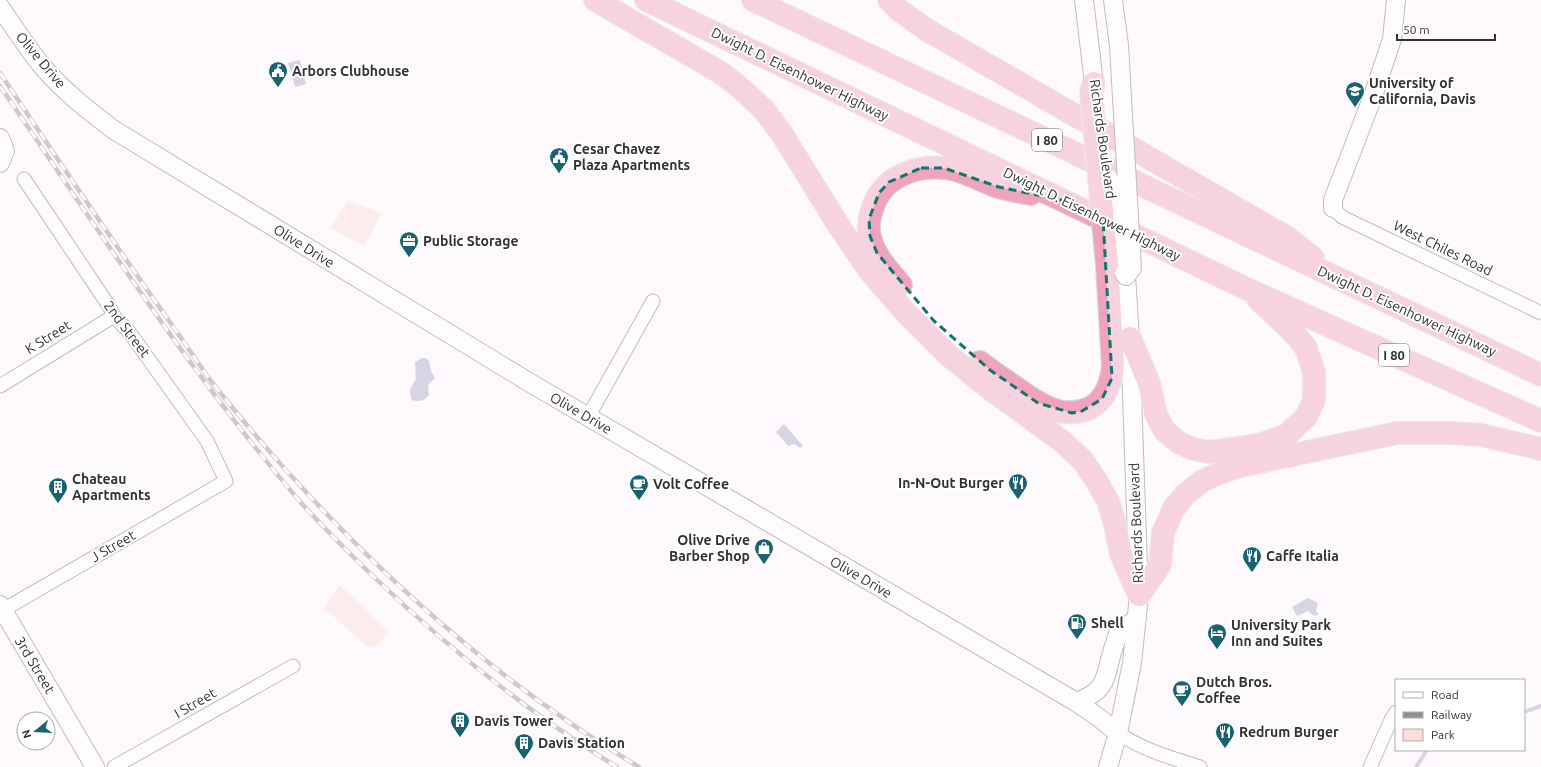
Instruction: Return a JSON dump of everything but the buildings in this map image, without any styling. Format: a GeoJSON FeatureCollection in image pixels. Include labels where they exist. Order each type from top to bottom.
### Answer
{"type":"FeatureCollection","features":[{"type":"Feature","properties":{"kind":"highway"},"geometry":{"type":"LineString","coordinates":[[595,0],[723,74],[746,92],[764,110],[782,134],[837,223],[869,270],[906,313],[948,355],[989,388],[1063,442],[1083,461],[1108,501],[1114,520],[1121,554],[1139,595]]}},
{"type":"Feature","properties":{"kind":"highway","name":"Dwight D. Eisenhower Highway"},"geometry":{"type":"LineString","coordinates":[[646,0],[1247,289],[1541,421]]}},
{"type":"Feature","properties":{"kind":"highway","name":"Dwight D. Eisenhower Highway"},"geometry":{"type":"LineString","coordinates":[[752,0],[1342,281],[1541,374]]}},
{"type":"Feature","properties":{"kind":"highway"},"geometry":{"type":"LineString","coordinates":[[889,0],[899,10],[928,30],[1288,238],[1342,281]]}},
{"type":"Feature","properties":{"kind":"highway"},"geometry":{"type":"LineString","coordinates":[[1066,201],[999,187],[962,172],[944,168],[921,168],[903,173],[889,182],[879,193],[873,205],[869,220],[870,236],[877,253],[888,270],[934,321],[962,348],[990,370],[1038,403],[1060,412],[1072,413],[1082,412],[1102,399],[1112,378],[1113,367],[1107,266],[1091,92],[1094,83]]}},
{"type":"Feature","properties":{"kind":"highway"},"geometry":{"type":"LineString","coordinates":[[1130,338],[1149,383],[1156,414],[1164,430],[1178,442],[1193,449],[1209,452],[1259,445],[1287,435],[1306,417],[1314,400],[1314,372],[1306,348],[1295,334],[1247,289]]}},
{"type":"Feature","properties":{"kind":"highway"},"geometry":{"type":"LineString","coordinates":[[1139,595],[1160,565],[1163,534],[1174,508],[1186,494],[1201,482],[1219,473],[1240,466],[1397,433],[1451,433],[1481,435],[1541,449]]}},
{"type":"Feature","properties":{"kind":"street","name":"Richards Boulevard"},"geometry":{"type":"LineString","coordinates":[[1084,0],[1094,83],[1098,92],[1121,268],[1126,276],[1130,338],[1139,595],[1132,663],[1118,733],[1108,767]]}},
{"type":"Feature","properties":{"kind":"street","name":"Richards Boulevard"},"geometry":{"type":"LineString","coordinates":[[1113,0],[1119,45],[1132,268],[1126,276]]}},
{"type":"Feature","properties":{"kind":"street"},"geometry":{"type":"LineString","coordinates":[[1333,208],[1333,200],[1375,90],[1392,39],[1396,0]]}},
{"type":"Feature","properties":{"kind":"street","name":"Olive Drive"},"geometry":{"type":"LineString","coordinates":[[0,7],[26,46],[44,68],[65,90],[114,130],[588,417],[1076,702],[1098,716],[1129,740],[1164,756],[1200,767]]}},
{"type":"Feature","properties":{"kind":"street","name":"2nd Street"},"geometry":{"type":"LineString","coordinates":[[24,179],[109,306],[114,316],[130,333],[207,441],[226,481]]}},
{"type":"Feature","properties":{"kind":"street","name":"West Chiles Road"},"geometry":{"type":"LineString","coordinates":[[1333,208],[1342,217],[1541,313]]}},
{"type":"Feature","properties":{"kind":"street"},"geometry":{"type":"LineString","coordinates":[[588,417],[653,301]]}},
{"type":"Feature","properties":{"kind":"street","name":"K Street"},"geometry":{"type":"LineString","coordinates":[[0,386],[114,316]]}},
{"type":"Feature","properties":{"kind":"street","name":"J Street"},"geometry":{"type":"LineString","coordinates":[[1,609],[226,481]]}},
{"type":"Feature","properties":{"kind":"street","name":"3rd Street"},"geometry":{"type":"LineString","coordinates":[[1,609],[95,767]]}},
{"type":"Feature","properties":{"kind":"street"},"geometry":{"type":"LineString","coordinates":[[1076,702],[1090,697],[1099,690],[1106,679],[1109,662],[1119,633],[1137,619]]}},
{"type":"Feature","properties":{"kind":"street","name":"I Street"},"geometry":{"type":"LineString","coordinates":[[114,767],[292,666]]}},
{"type":"Feature","properties":{"kind":"street"},"geometry":{"type":"LineString","coordinates":[[1370,767],[1395,714]]}},
{"type":"Feature","properties":{"kind":"highlighted area"},"geometry":{"type":"Polygon","coordinates":[[[921,168],[944,168],[999,187],[1066,201],[1103,219],[1112,378],[1102,399],[1082,411],[1072,413],[1038,403],[990,370],[934,321],[877,253],[870,236],[869,219],[879,193],[889,182],[921,168]]]}},
{"type":"Feature","properties":{"kind":"green space"},"geometry":{"type":"Polygon","coordinates":[[[347,202],[382,214],[364,246],[331,228],[347,202]]]}},
{"type":"Feature","properties":{"kind":"green space"},"geometry":{"type":"Polygon","coordinates":[[[340,585],[389,632],[375,648],[367,646],[324,608],[340,585]]]}},
{"type":"Feature","properties":{"kind":"water"},"geometry":{"type":"Polygon","coordinates":[[[300,60],[306,84],[295,87],[288,63],[300,60]]]}},
{"type":"Feature","properties":{"kind":"water"},"geometry":{"type":"Polygon","coordinates":[[[422,358],[426,358],[429,361],[431,371],[435,378],[428,385],[429,395],[424,400],[415,401],[412,400],[410,391],[416,379],[415,362],[422,358]]]}},
{"type":"Feature","properties":{"kind":"water"},"geometry":{"type":"Polygon","coordinates":[[[784,424],[803,446],[800,448],[794,444],[788,446],[776,432],[784,424]]]}},
{"type":"Feature","properties":{"kind":"water"},"geometry":{"type":"Polygon","coordinates":[[[1308,598],[1318,603],[1316,611],[1318,615],[1314,616],[1308,611],[1297,616],[1292,607],[1308,598]]]}},
{"type":"Feature","properties":{"kind":"waterway"},"geometry":{"type":"LineString","coordinates":[[1525,712],[1541,706]]}},
{"type":"Feature","properties":{"kind":"waterway"},"geometry":{"type":"LineString","coordinates":[[1416,767],[1426,751]]}},
{"type":"Feature","properties":{"kind":"railway"},"geometry":{"type":"LineString","coordinates":[[0,73],[208,377],[260,441],[308,494],[358,546],[410,596],[463,642],[520,687],[578,728],[639,767]]}},
{"type":"Feature","properties":{"kind":"railway"},"geometry":{"type":"LineString","coordinates":[[0,86],[183,353],[303,505],[375,578],[461,655],[552,725],[617,767]]}},
{"type":"Feature","properties":{"kind":"place","name":"Arbors Clubhouse"},"geometry":{"type":"Point","coordinates":[278,88]}},
{"type":"Feature","properties":{"kind":"place","name":"University of California, Davis"},"geometry":{"type":"Point","coordinates":[1355,108]}},
{"type":"Feature","properties":{"kind":"place","name":"Cesar Chavez Plaza Apartments"},"geometry":{"type":"Point","coordinates":[559,174]}},
{"type":"Feature","properties":{"kind":"place","name":"Public Storage"},"geometry":{"type":"Point","coordinates":[409,258]}},
{"type":"Feature","properties":{"kind":"place","name":"In-N-Out Burger"},"geometry":{"type":"Point","coordinates":[1018,500]}},
{"type":"Feature","properties":{"kind":"place","name":"Volt Coffee"},"geometry":{"type":"Point","coordinates":[639,501]}},
{"type":"Feature","properties":{"kind":"place","name":"Chateau Apartments"},"geometry":{"type":"Point","coordinates":[58,504]}},
{"type":"Feature","properties":{"kind":"place","name":"Olive Drive Barber Shop"},"geometry":{"type":"Point","coordinates":[764,565]}},
{"type":"Feature","properties":{"kind":"place","name":"Caffe Italia"},"geometry":{"type":"Point","coordinates":[1252,573]}},
{"type":"Feature","properties":{"kind":"place","name":"Shell"},"geometry":{"type":"Point","coordinates":[1077,640]}},
{"type":"Feature","properties":{"kind":"place","name":"University Park Inn and Suites"},"geometry":{"type":"Point","coordinates":[1217,650]}},
{"type":"Feature","properties":{"kind":"place","name":"Dutch Bros. Coffee"},"geometry":{"type":"Point","coordinates":[1182,707]}},
{"type":"Feature","properties":{"kind":"place","name":"Davis Tower"},"geometry":{"type":"Point","coordinates":[460,738]}},
{"type":"Feature","properties":{"kind":"place","name":"Redrum Burger"},"geometry":{"type":"Point","coordinates":[1225,749]}},
{"type":"Feature","properties":{"kind":"place","name":"Davis Station"},"geometry":{"type":"Point","coordinates":[524,760]}}]}
